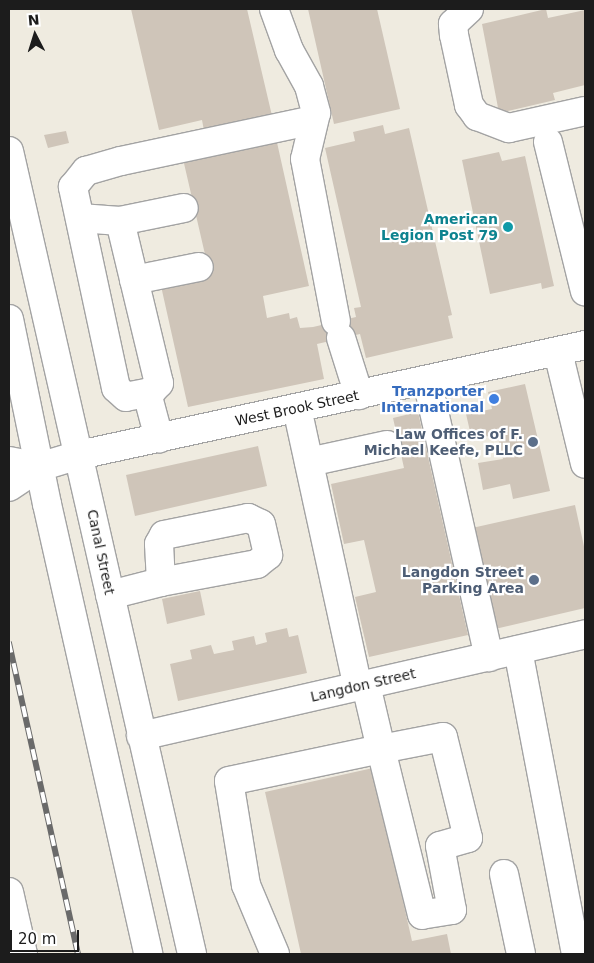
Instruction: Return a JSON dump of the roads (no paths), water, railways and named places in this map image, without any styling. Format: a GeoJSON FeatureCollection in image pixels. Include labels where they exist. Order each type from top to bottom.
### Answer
{"type":"FeatureCollection","features":[{"type":"Feature","properties":{"kind":"street"},"geometry":{"type":"LineString","coordinates":[[274,9],[289,50],[309,86],[316,113],[305,159],[339,330],[360,395]]}},
{"type":"Feature","properties":{"kind":"street"},"geometry":{"type":"LineString","coordinates":[[469,9],[453,24],[470,105],[477,116],[509,128],[585,112]]}},
{"type":"Feature","properties":{"kind":"street"},"geometry":{"type":"LineString","coordinates":[[120,221],[159,383],[147,393],[126,397],[116,388],[73,187],[86,171],[314,120]]}},
{"type":"Feature","properties":{"kind":"street"},"geometry":{"type":"LineString","coordinates":[[548,142],[585,292]]}},
{"type":"Feature","properties":{"kind":"street","name":"Canal Street"},"geometry":{"type":"LineString","coordinates":[[9,151],[79,455],[140,736],[192,954]]}},
{"type":"Feature","properties":{"kind":"street"},"geometry":{"type":"LineString","coordinates":[[80,218],[120,221],[184,208]]}},
{"type":"Feature","properties":{"kind":"street"},"geometry":{"type":"LineString","coordinates":[[134,280],[199,267]]}},
{"type":"Feature","properties":{"kind":"street"},"geometry":{"type":"LineString","coordinates":[[9,319],[39,467],[148,954]]}},
{"type":"Feature","properties":{"kind":"street","name":"West Brook Street"},"geometry":{"type":"LineString","coordinates":[[39,467],[79,455],[585,345]]}},
{"type":"Feature","properties":{"kind":"street"},"geometry":{"type":"LineString","coordinates":[[558,352],[585,464]]}},
{"type":"Feature","properties":{"kind":"street"},"geometry":{"type":"LineString","coordinates":[[427,380],[489,657]]}},
{"type":"Feature","properties":{"kind":"street"},"geometry":{"type":"LineString","coordinates":[[147,393],[159,438]]}},
{"type":"Feature","properties":{"kind":"street"},"geometry":{"type":"LineString","coordinates":[[275,954],[246,884],[229,781],[381,749],[443,737],[468,838],[440,846],[452,910],[422,915],[381,749],[362,686],[297,408]]}},
{"type":"Feature","properties":{"kind":"street"},"geometry":{"type":"LineString","coordinates":[[309,462],[387,445]]}},
{"type":"Feature","properties":{"kind":"street"},"geometry":{"type":"LineString","coordinates":[[9,461],[39,467]]}},
{"type":"Feature","properties":{"kind":"street"},"geometry":{"type":"LineString","coordinates":[[9,487],[39,467]]}},
{"type":"Feature","properties":{"kind":"street"},"geometry":{"type":"LineString","coordinates":[[110,595],[161,582]]}},
{"type":"Feature","properties":{"kind":"street","name":"Langdon Street"},"geometry":{"type":"LineString","coordinates":[[140,736],[585,634]]}},
{"type":"Feature","properties":{"kind":"street"},"geometry":{"type":"LineString","coordinates":[[518,650],[576,954]]}},
{"type":"Feature","properties":{"kind":"street"},"geometry":{"type":"LineString","coordinates":[[504,874],[520,954]]}},
{"type":"Feature","properties":{"kind":"street"},"geometry":{"type":"LineString","coordinates":[[9,892],[23,954]]}},
{"type":"Feature","properties":{"kind":"railway"},"geometry":{"type":"LineString","coordinates":[[9,642],[78,954]]}},
{"type":"Feature","properties":{"kind":"place","name":"American Legion Post 79"},"geometry":{"type":"Point","coordinates":[508,227]}},
{"type":"Feature","properties":{"kind":"place","name":"Tranzporter International"},"geometry":{"type":"Point","coordinates":[494,399]}},
{"type":"Feature","properties":{"kind":"place","name":"Law Offices of F. Michael Keefe, PLLC"},"geometry":{"type":"Point","coordinates":[533,442]}},
{"type":"Feature","properties":{"kind":"place","name":"Langdon Street Parking Area"},"geometry":{"type":"Point","coordinates":[534,580]}}]}
